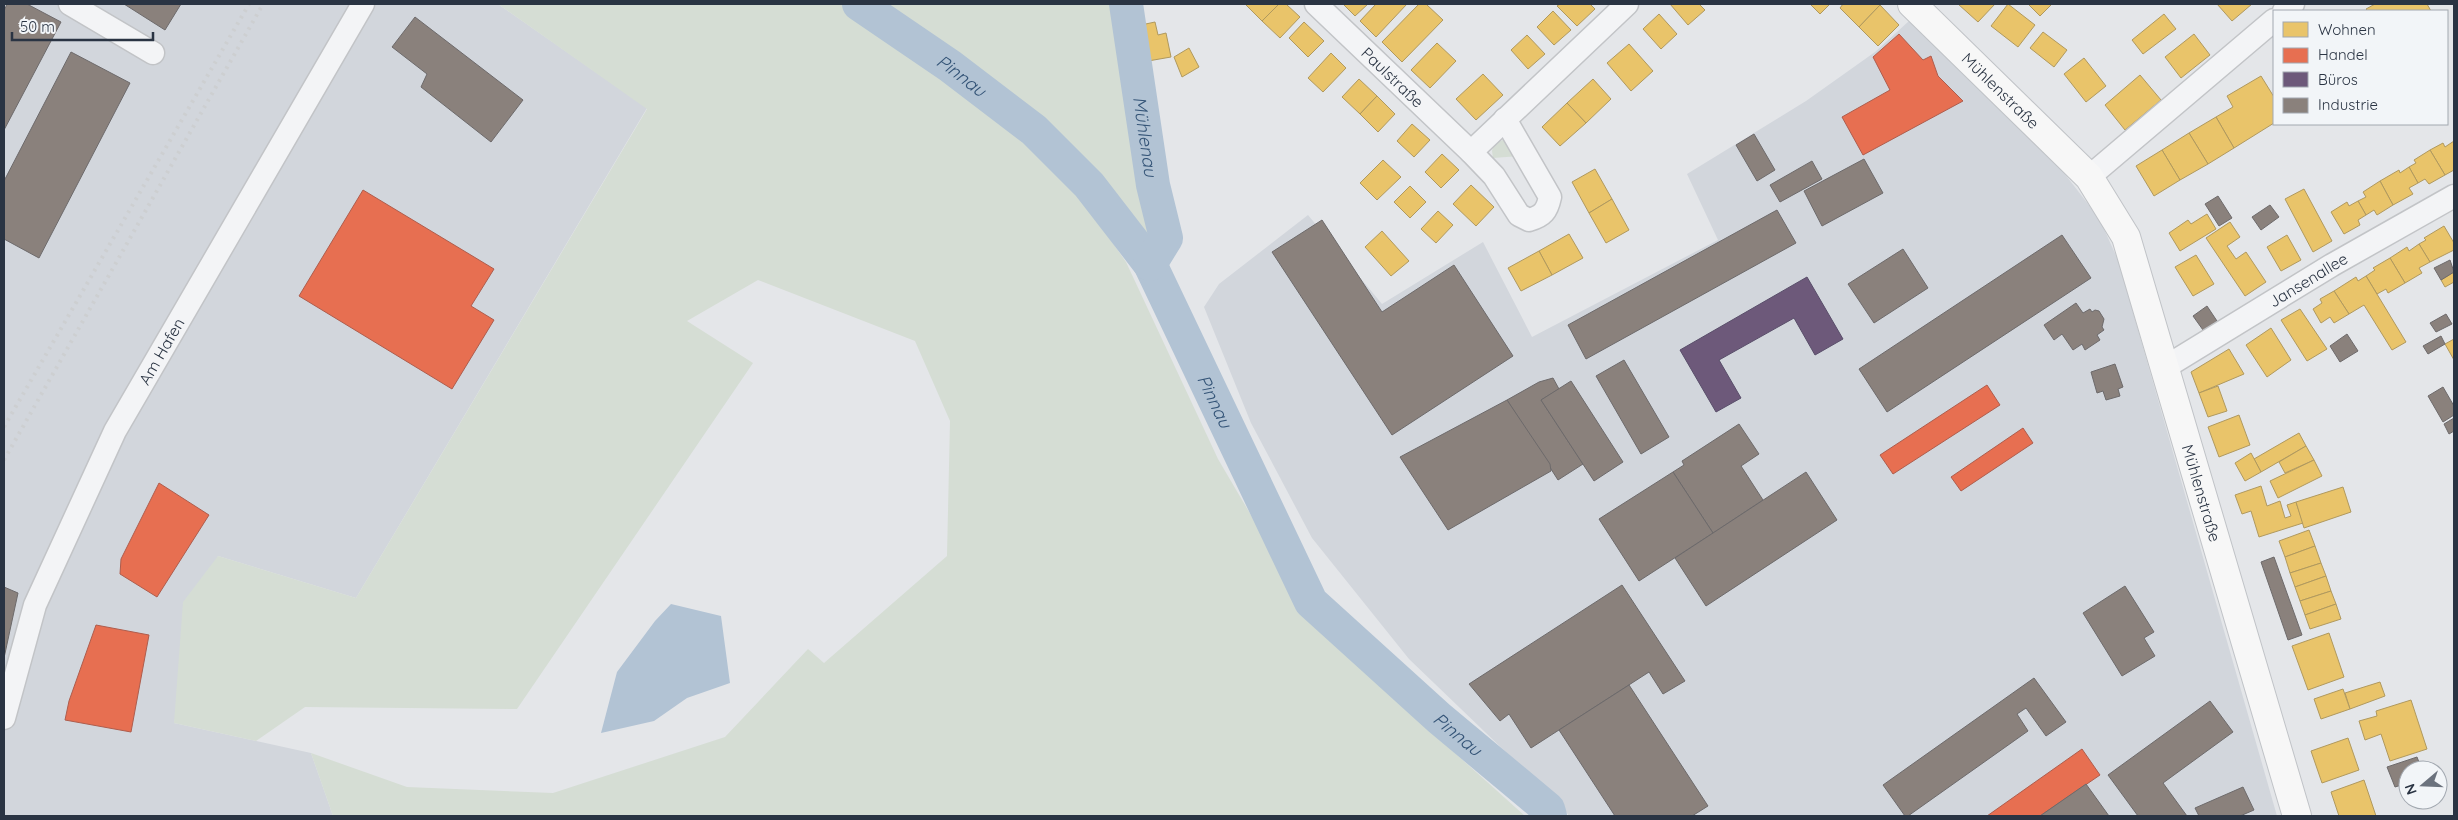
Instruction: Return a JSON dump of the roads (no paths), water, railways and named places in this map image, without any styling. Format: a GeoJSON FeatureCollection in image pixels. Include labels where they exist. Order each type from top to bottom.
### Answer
{"type":"FeatureCollection","features":[{"type":"Feature","properties":{"kind":"main road","name":"Mühlenstraße"},"geometry":{"type":"LineString","coordinates":[[1912,4],[2089,177],[2126,236],[2296,816]]}},
{"type":"Feature","properties":{"kind":"street"},"geometry":{"type":"LineString","coordinates":[[70,4],[153,53]]}},
{"type":"Feature","properties":{"kind":"street","name":"Am Hafen"},"geometry":{"type":"LineString","coordinates":[[4,718],[35,605],[114,431],[363,4]]}},
{"type":"Feature","properties":{"kind":"street","name":"Paulstraße"},"geometry":{"type":"LineString","coordinates":[[1316,4],[1471,152],[1494,176],[1519,215],[1529,220],[1540,217],[1547,210],[1550,197],[1505,120]]}},
{"type":"Feature","properties":{"kind":"street"},"geometry":{"type":"LineString","coordinates":[[1471,152],[1627,4]]}},
{"type":"Feature","properties":{"kind":"street"},"geometry":{"type":"LineString","coordinates":[[2089,177],[2273,21]]}},
{"type":"Feature","properties":{"kind":"street","name":"Jansenallee"},"geometry":{"type":"LineString","coordinates":[[2164,368],[2332,265],[2453,201]]}},
{"type":"Feature","properties":{"kind":"water"},"geometry":{"type":"Polygon","coordinates":[[[671,604],[721,616],[730,683],[687,698],[654,721],[601,733],[617,672],[655,621],[671,604]]]}},
{"type":"Feature","properties":{"kind":"waterway","name":"Pinnau"},"geometry":{"type":"LineString","coordinates":[[859,4],[950,66],[1034,130],[1089,185],[1150,264],[1311,602],[1439,718],[1548,809],[1550,816]]}},
{"type":"Feature","properties":{"kind":"waterway","name":"Mühlenau"},"geometry":{"type":"LineString","coordinates":[[1126,4],[1153,185],[1166,238],[1150,264]]}},
{"type":"Feature","properties":{"kind":"railway"},"geometry":{"type":"LineString","coordinates":[[4,427],[249,4]]}},
{"type":"Feature","properties":{"kind":"railway"},"geometry":{"type":"LineString","coordinates":[[4,460],[263,4]]}}]}
